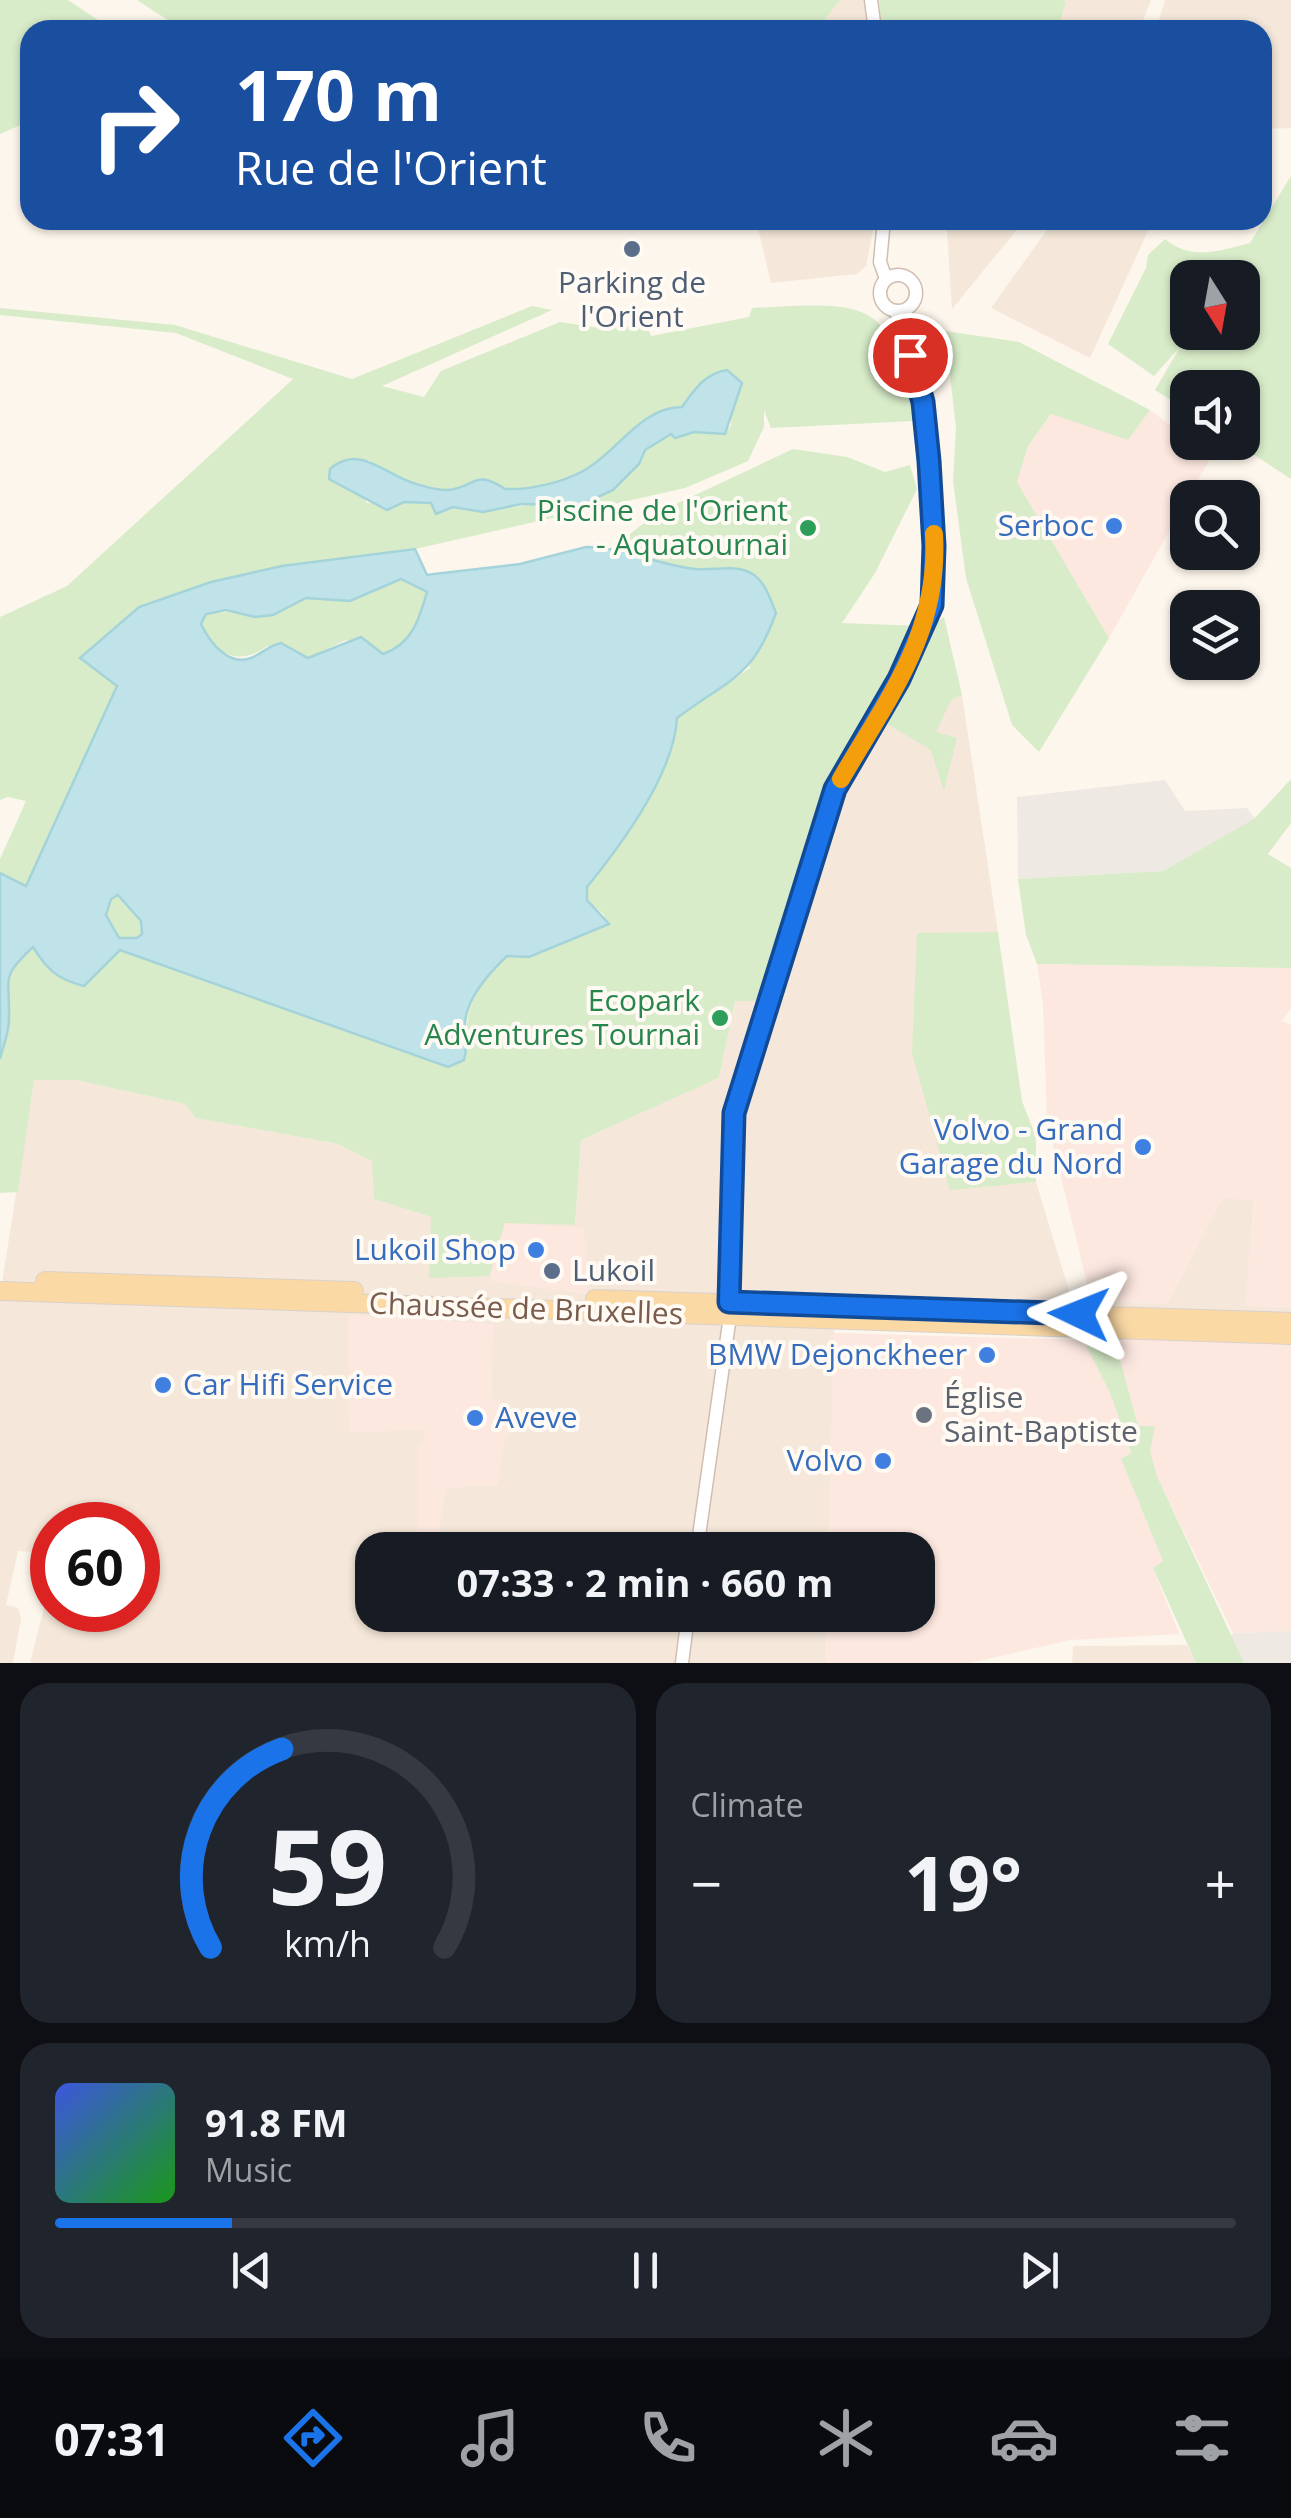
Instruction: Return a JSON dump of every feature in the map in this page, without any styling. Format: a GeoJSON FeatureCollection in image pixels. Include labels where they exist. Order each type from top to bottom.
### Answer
{"type":"FeatureCollection","features":[{"type":"Feature","properties":{"kind":"main road","name":"Chaussée de Bruxelles"},"geometry":{"type":"LineString","coordinates":[[0,1280],[1291,1335]]}},
{"type":"Feature","properties":{"kind":"main road","name":"Chaussée de Bruxelles"},"geometry":{"type":"LineString","coordinates":[[0,1291],[1291,1322]]}},
{"type":"Feature","properties":{"kind":"street"},"geometry":{"type":"LineString","coordinates":[[699,1532],[729,1309],[734,1113],[835,789],[899,679],[932,605],[934,546],[923,402],[896,311],[881,297],[886,279],[880,262],[883,230]]}},
{"type":"Feature","properties":{"kind":"street"},"geometry":{"type":"LineString","coordinates":[[886,279],[904,276],[916,290],[910,307],[896,311]]}},
{"type":"Feature","properties":{"kind":"street"},"geometry":{"type":"LineString","coordinates":[[682,1663],[686,1632]]}},
{"type":"Feature","properties":{"kind":"shaded area"},"geometry":{"type":"Polygon","coordinates":[[[840,0],[864,0],[867,20],[825,20],[840,0]]]}},
{"type":"Feature","properties":{"kind":"shaded area"},"geometry":{"type":"Polygon","coordinates":[[[1062,0],[1151,0],[1143,20],[1061,20],[1066,2],[1062,0]]]}},
{"type":"Feature","properties":{"kind":"shaded area"},"geometry":{"type":"Polygon","coordinates":[[[1165,0],[1291,0],[1291,128],[1272,129],[1272,20],[1159,20],[1165,0]]]}},
{"type":"Feature","properties":{"kind":"shaded area"},"geometry":{"type":"Polygon","coordinates":[[[758,230],[873,230],[866,266],[857,274],[771,283],[758,230]]]}},
{"type":"Feature","properties":{"kind":"shaded area"},"geometry":{"type":"Polygon","coordinates":[[[947,230],[1017,230],[952,309],[947,230]]]}},
{"type":"Feature","properties":{"kind":"shaded area"},"geometry":{"type":"Polygon","coordinates":[[[1047,230],[1148,230],[1090,358],[991,308],[1047,230]]]}},
{"type":"Feature","properties":{"kind":"shaded area"},"geometry":{"type":"Polygon","coordinates":[[[1150,410],[1170,425],[1170,460],[1209,460],[1198,480],[1170,480],[1170,530],[1109,638],[1017,482],[1028,446],[1051,414],[1128,439],[1150,410]]]}},
{"type":"Feature","properties":{"kind":"shaded area"},"geometry":{"type":"Polygon","coordinates":[[[962,695],[998,932],[917,934],[950,1189],[1036,1182],[1074,1307],[839,1295],[834,1333],[829,1532],[355,1532],[355,1632],[827,1632],[826,1663],[30,1663],[38,1632],[160,1632],[160,1502],[30,1502],[30,1552],[18,1551],[6,1605],[18,1608],[21,1619],[13,1663],[0,1663],[0,1295],[34,1080],[76,1080],[185,1104],[197,1118],[338,1144],[373,1161],[374,1199],[431,1217],[575,1225],[581,1140],[719,1078],[735,1001],[761,1000],[822,803],[870,718],[962,695]]]}},
{"type":"Feature","properties":{"kind":"shaded area"},"geometry":{"type":"Polygon","coordinates":[[[1165,780],[1185,811],[1247,808],[1255,819],[1163,871],[1018,879],[1017,797],[1165,780]]]}},
{"type":"Feature","properties":{"kind":"shaded area"},"geometry":{"type":"Polygon","coordinates":[[[1037,964],[1291,968],[1291,1008],[1282,1021],[1291,1025],[1291,1307],[1246,1306],[1254,1200],[1222,1198],[1167,1304],[1091,1300],[1047,1120],[1043,1004],[1037,964]]]}},
{"type":"Feature","properties":{"kind":"shaded area"},"geometry":{"type":"Polygon","coordinates":[[[1222,1198],[1254,1199],[1246,1306],[1291,1307],[1291,1345],[1091,1337],[1091,1300],[1167,1304],[1222,1198]]]}},
{"type":"Feature","properties":{"kind":"shaded area"},"geometry":{"type":"Polygon","coordinates":[[[505,1223],[584,1228],[587,1294],[490,1281],[505,1223]]]}},
{"type":"Feature","properties":{"kind":"shaded area"},"geometry":{"type":"Polygon","coordinates":[[[348,1315],[493,1324],[492,1399],[508,1403],[509,1437],[504,1439],[498,1485],[446,1488],[439,1532],[417,1532],[417,1448],[427,1430],[349,1432],[348,1315]]]}},
{"type":"Feature","properties":{"kind":"shaded area"},"geometry":{"type":"Polygon","coordinates":[[[834,1333],[1084,1340],[1110,1393],[1131,1454],[1122,1458],[1163,1561],[1153,1568],[1179,1634],[1071,1640],[970,1663],[826,1663],[827,1632],[935,1632],[935,1532],[829,1532],[834,1333]]]}},
{"type":"Feature","properties":{"kind":"shaded area"},"geometry":{"type":"Polygon","coordinates":[[[1114,1337],[1291,1345],[1291,1631],[1233,1633],[1157,1476],[1150,1451],[1154,1427],[1138,1426],[1114,1337]]]}},
{"type":"Feature","properties":{"kind":"shaded area"},"geometry":{"type":"Polygon","coordinates":[[[1291,1631],[1291,1663],[1244,1663],[1229,1639],[1233,1633],[1291,1631]]]}},
{"type":"Feature","properties":{"kind":"shaded area"},"geometry":{"type":"Polygon","coordinates":[[[1187,1645],[1196,1663],[1072,1663],[1073,1646],[1187,1645]]]}},
{"type":"Feature","properties":{"kind":"green space"},"geometry":{"type":"Polygon","coordinates":[[[0,0],[68,0],[98,20],[20,20],[20,125],[0,134],[0,0]]]}},
{"type":"Feature","properties":{"kind":"green space"},"geometry":{"type":"Polygon","coordinates":[[[137,0],[840,0],[825,20],[168,20],[137,0]]]}},
{"type":"Feature","properties":{"kind":"green space"},"geometry":{"type":"Polygon","coordinates":[[[879,0],[1066,2],[1061,20],[881,20],[879,0]]]}},
{"type":"Feature","properties":{"kind":"green space"},"geometry":{"type":"Polygon","coordinates":[[[1291,176],[1291,479],[1260,459],[1260,370],[1170,370],[1170,399],[1155,390],[1178,350],[1260,350],[1260,260],[1170,260],[1170,350],[1177,350],[1154,376],[1108,344],[1146,268],[1148,255],[1165,239],[1195,252],[1250,243],[1258,230],[1272,230],[1272,207],[1291,176]]]}},
{"type":"Feature","properties":{"kind":"green space"},"geometry":{"type":"Polygon","coordinates":[[[532,306],[552,310],[382,386],[424,397],[441,371],[560,322],[607,329],[647,324],[651,336],[749,317],[752,308],[823,306],[868,315],[884,329],[906,380],[914,421],[771,428],[764,410],[764,427],[748,461],[685,488],[415,549],[282,566],[81,659],[117,686],[26,886],[0,873],[0,859],[26,801],[8,797],[0,800],[0,617],[67,586],[293,379],[176,333],[0,315],[0,308],[175,325],[352,379],[532,306]],[[698,384],[682,407],[654,415],[595,463],[545,485],[505,489],[479,480],[454,489],[435,489],[395,477],[369,460],[362,495],[367,503],[431,503],[437,514],[453,507],[483,512],[544,503],[639,464],[645,450],[672,434],[676,438],[694,432],[725,434],[731,425],[731,404],[698,384]]]}},
{"type":"Feature","properties":{"kind":"green space"},"geometry":{"type":"Polygon","coordinates":[[[945,331],[1019,342],[1150,410],[1128,440],[1051,414],[1028,446],[1017,482],[1109,638],[1039,752],[1012,725],[966,578],[953,481],[956,428],[945,331]]]}},
{"type":"Feature","properties":{"kind":"green space"},"geometry":{"type":"Polygon","coordinates":[[[793,449],[847,457],[885,472],[910,465],[917,489],[875,573],[842,623],[921,626],[822,803],[761,1001],[735,1001],[719,1078],[581,1140],[575,1225],[505,1223],[489,1276],[429,1278],[431,1217],[374,1199],[372,1161],[338,1144],[196,1118],[185,1104],[76,1080],[34,1080],[18,1192],[0,1193],[0,1059],[9,1021],[3,978],[11,960],[33,947],[53,972],[84,986],[120,950],[448,1067],[468,1044],[468,1018],[476,996],[507,956],[516,957],[605,916],[587,900],[587,887],[616,851],[657,785],[674,739],[677,718],[750,668],[737,569],[697,569],[626,556],[630,534],[657,513],[793,449]]]}},
{"type":"Feature","properties":{"kind":"green space"},"geometry":{"type":"Polygon","coordinates":[[[401,579],[427,592],[408,637],[383,654],[346,640],[308,658],[297,651],[267,646],[238,656],[221,650],[201,624],[205,614],[238,611],[255,617],[306,598],[350,601],[401,579]]]}},
{"type":"Feature","properties":{"kind":"green space"},"geometry":{"type":"Polygon","coordinates":[[[944,617],[962,695],[951,700],[936,732],[957,738],[944,791],[931,750],[880,720],[934,624],[944,617]]]}},
{"type":"Feature","properties":{"kind":"green space"},"geometry":{"type":"Polygon","coordinates":[[[1291,779],[1291,823],[1268,854],[1291,868],[1291,968],[1037,964],[1026,935],[1018,879],[1163,871],[1254,819],[1291,779]]]}},
{"type":"Feature","properties":{"kind":"green space"},"geometry":{"type":"Polygon","coordinates":[[[118,895],[138,916],[142,934],[137,939],[119,938],[106,915],[111,898],[118,895]]]}},
{"type":"Feature","properties":{"kind":"green space"},"geometry":{"type":"Polygon","coordinates":[[[998,932],[1022,1101],[1036,1137],[1036,1182],[950,1190],[912,1053],[917,933],[998,932]]]}},
{"type":"Feature","properties":{"kind":"green space"},"geometry":{"type":"Polygon","coordinates":[[[1091,1337],[1114,1337],[1138,1426],[1155,1426],[1150,1451],[1157,1476],[1244,1663],[1196,1663],[1153,1568],[1163,1561],[1121,1459],[1131,1453],[1110,1393],[1084,1341],[1091,1337]]]}},
{"type":"Feature","properties":{"kind":"water"},"geometry":{"type":"Polygon","coordinates":[[[727,370],[742,383],[725,434],[694,432],[675,438],[671,434],[645,450],[639,464],[613,490],[581,505],[522,504],[483,512],[453,507],[436,514],[431,503],[404,502],[387,510],[329,479],[330,469],[352,459],[439,490],[456,489],[480,480],[505,489],[555,482],[595,463],[654,414],[682,407],[706,379],[727,370]]]}},
{"type":"Feature","properties":{"kind":"water"},"geometry":{"type":"Polygon","coordinates":[[[586,547],[695,569],[738,569],[760,581],[776,613],[748,665],[677,718],[674,740],[656,785],[630,829],[587,887],[587,900],[609,924],[529,957],[507,956],[486,979],[469,1007],[464,1060],[448,1067],[120,950],[84,986],[53,972],[33,947],[15,965],[9,978],[9,1025],[0,1059],[0,873],[26,886],[117,686],[80,658],[139,607],[211,582],[282,566],[415,549],[427,575],[520,564],[586,547]],[[401,579],[350,601],[306,598],[273,615],[255,617],[226,610],[206,614],[201,624],[214,645],[235,659],[251,658],[281,643],[308,658],[361,637],[383,654],[408,637],[427,592],[401,579]],[[118,895],[111,899],[106,915],[119,938],[137,938],[142,934],[141,921],[118,895]]]}},
{"type":"Feature","properties":{"kind":"slow traffic"},"geometry":{"type":"LineString","coordinates":[[841,779],[899,679],[926,622],[932,605],[934,534]]}},
{"type":"Feature","properties":{"kind":"place","name":"Parking de l'Orient"},"geometry":{"type":"Point","coordinates":[632,249]}},
{"type":"Feature","properties":{"kind":"place","name":"Serboc"},"geometry":{"type":"Point","coordinates":[1114,526]}},
{"type":"Feature","properties":{"kind":"place","name":"Piscine de l'Orient - Aquatournai"},"geometry":{"type":"Point","coordinates":[808,528]}},
{"type":"Feature","properties":{"kind":"place","name":"Ecopark Adventures Tournai"},"geometry":{"type":"Point","coordinates":[720,1018]}},
{"type":"Feature","properties":{"kind":"place","name":"Volvo - Grand Garage du Nord"},"geometry":{"type":"Point","coordinates":[1143,1147]}},
{"type":"Feature","properties":{"kind":"place","name":"Lukoil Shop"},"geometry":{"type":"Point","coordinates":[536,1250]}},
{"type":"Feature","properties":{"kind":"place","name":"Lukoil"},"geometry":{"type":"Point","coordinates":[552,1271]}},
{"type":"Feature","properties":{"kind":"place","name":"BMW Dejonckheer"},"geometry":{"type":"Point","coordinates":[987,1355]}},
{"type":"Feature","properties":{"kind":"place","name":"Car Hifi Service"},"geometry":{"type":"Point","coordinates":[163,1385]}},
{"type":"Feature","properties":{"kind":"place","name":"Église Saint-Baptiste"},"geometry":{"type":"Point","coordinates":[924,1415]}},
{"type":"Feature","properties":{"kind":"place","name":"Aveve"},"geometry":{"type":"Point","coordinates":[475,1418]}},
{"type":"Feature","properties":{"kind":"place","name":"Volvo"},"geometry":{"type":"Point","coordinates":[883,1461]}},
{"type":"Feature","properties":{"kind":"route"},"geometry":{"type":"LineString","coordinates":[[910,355],[923,402],[929,461],[934,546],[932,605],[899,679],[835,789],[734,1113],[729,1302],[1079,1314]]}}]}
